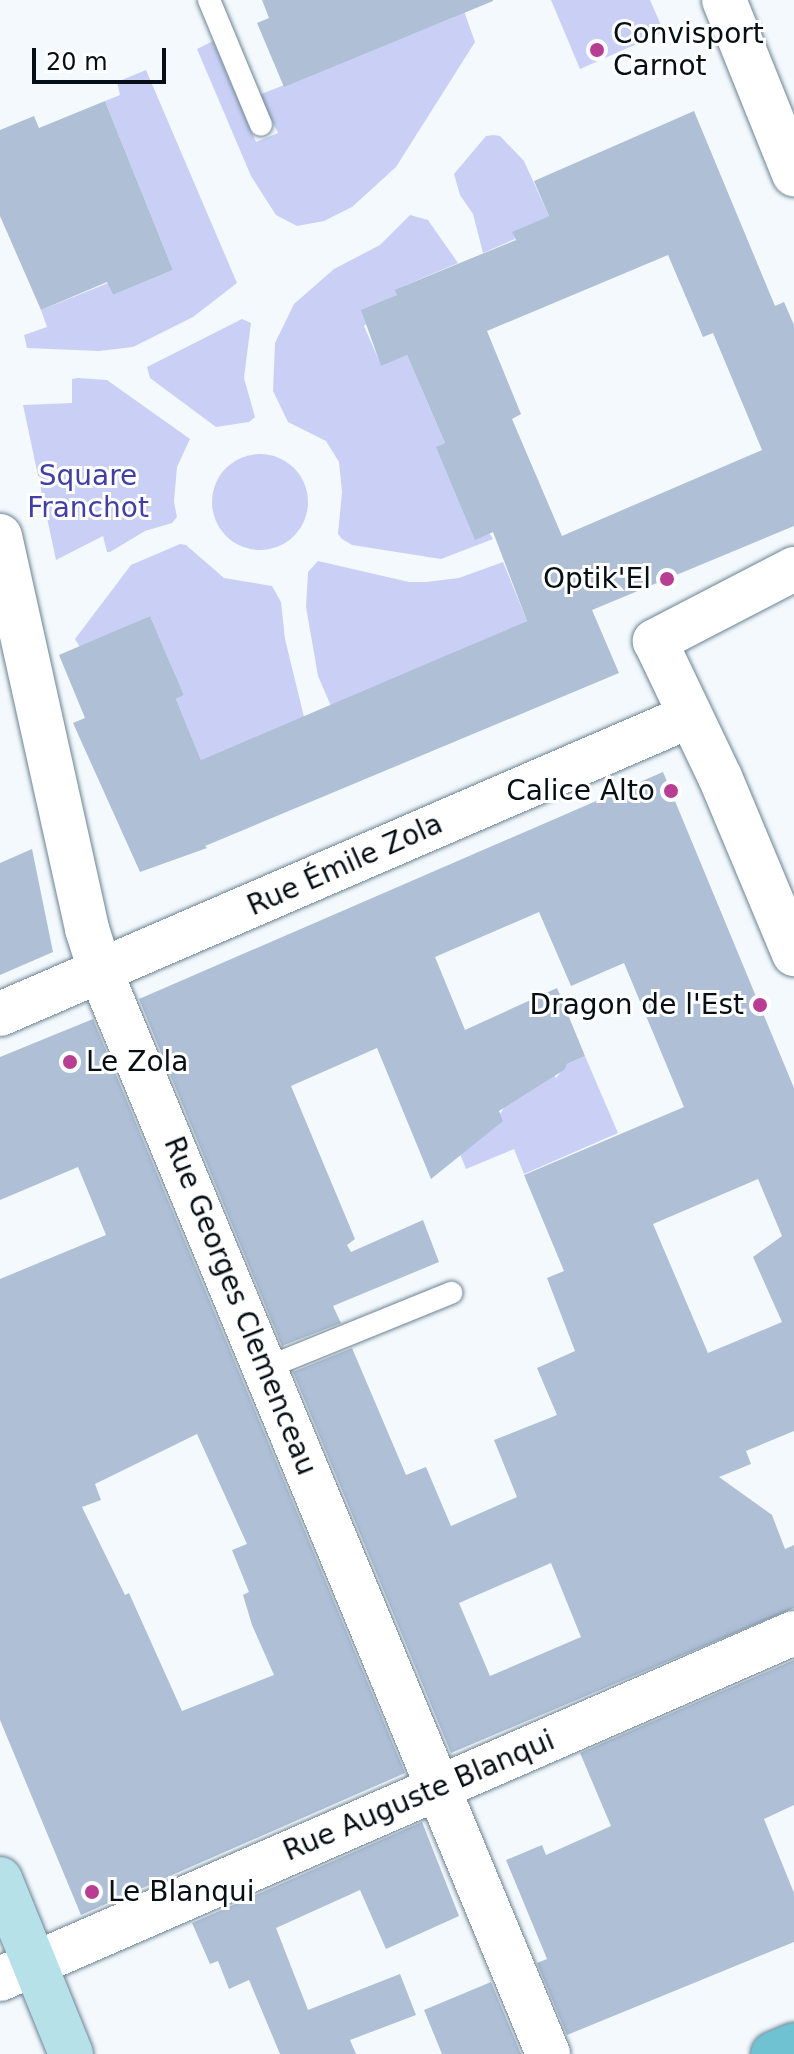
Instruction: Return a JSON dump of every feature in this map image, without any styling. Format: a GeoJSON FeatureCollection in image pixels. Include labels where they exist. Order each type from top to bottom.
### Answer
{"type":"FeatureCollection","features":[{"type":"Feature","properties":{"kind":"main road"},"geometry":{"type":"LineString","coordinates":[[773,2054],[794,2045]]}},
{"type":"Feature","properties":{"kind":"street"},"geometry":{"type":"LineString","coordinates":[[724,0],[794,174]]}},
{"type":"Feature","properties":{"kind":"street","name":"Rue Georges Clemenceau"},"geometry":{"type":"LineString","coordinates":[[0,536],[87,929],[101,973],[548,2054]]}},
{"type":"Feature","properties":{"kind":"street"},"geometry":{"type":"LineString","coordinates":[[794,569],[655,641],[720,777],[794,954]]}},
{"type":"Feature","properties":{"kind":"street","name":"Rue Émile Zola"},"geometry":{"type":"LineString","coordinates":[[0,1014],[101,973],[690,716]]}},
{"type":"Feature","properties":{"kind":"street","name":"Rue Auguste Blanqui"},"geometry":{"type":"LineString","coordinates":[[16,1971],[794,1633]]}},
{"type":"Feature","properties":{"kind":"street"},"geometry":{"type":"LineString","coordinates":[[0,1879],[16,1971],[71,2054]]}},
{"type":"Feature","properties":{"kind":"lane"},"geometry":{"type":"LineString","coordinates":[[209,0],[261,125]]}},
{"type":"Feature","properties":{"kind":"lane"},"geometry":{"type":"LineString","coordinates":[[266,1368],[451,1293]]}},
{"type":"Feature","properties":{"kind":"green space"},"geometry":{"type":"Polygon","coordinates":[[[460,0],[475,42],[396,167],[352,207],[324,221],[297,226],[276,215],[251,176],[197,49],[213,41],[256,142],[278,133],[259,95],[454,17],[460,0]]]}},
{"type":"Feature","properties":{"kind":"green space","name":"Convisport Carnot"},"geometry":{"type":"Polygon","coordinates":[[[551,0],[650,0],[664,32],[580,69],[551,0]]]}},
{"type":"Feature","properties":{"kind":"green space"},"geometry":{"type":"Polygon","coordinates":[[[146,70],[237,283],[193,317],[133,347],[99,351],[27,348],[24,335],[47,327],[41,310],[108,283],[113,295],[173,270],[105,101],[120,95],[117,82],[146,70]]]}},
{"type":"Feature","properties":{"kind":"green space"},"geometry":{"type":"Polygon","coordinates":[[[486,136],[500,136],[524,161],[549,216],[513,232],[515,239],[483,253],[473,214],[460,195],[454,174],[486,136]]]}},
{"type":"Feature","properties":{"kind":"green space"},"geometry":{"type":"Polygon","coordinates":[[[410,215],[428,220],[458,263],[394,290],[397,295],[364,326],[381,365],[407,355],[445,443],[437,447],[493,539],[441,559],[352,545],[342,539],[338,534],[342,492],[339,462],[326,441],[288,422],[273,391],[275,343],[294,304],[334,269],[380,245],[410,215]]]}},
{"type":"Feature","properties":{"kind":"green space"},"geometry":{"type":"Polygon","coordinates":[[[242,319],[251,323],[244,378],[255,417],[249,422],[216,427],[150,378],[147,367],[242,319]]]}},
{"type":"Feature","properties":{"kind":"green space","name":"Square Franchot"},"geometry":{"type":"Polygon","coordinates":[[[72,379],[107,380],[190,439],[177,467],[174,502],[177,517],[172,523],[145,531],[110,552],[107,552],[103,536],[56,560],[23,405],[72,403],[72,379]]]}},
{"type":"Feature","properties":{"kind":"green space"},"geometry":{"type":"Polygon","coordinates":[[[260,454],[278,457],[294,468],[305,484],[308,502],[305,520],[294,536],[278,547],[260,550],[242,547],[226,536],[215,520],[212,502],[215,484],[226,468],[242,457],[260,454]]]}},
{"type":"Feature","properties":{"kind":"green space"},"geometry":{"type":"Polygon","coordinates":[[[180,544],[186,545],[224,578],[272,586],[281,602],[285,639],[304,717],[201,760],[176,699],[184,695],[150,616],[80,647],[75,639],[131,565],[180,544]]]}},
{"type":"Feature","properties":{"kind":"green space"},"geometry":{"type":"Polygon","coordinates":[[[318,561],[409,582],[459,578],[503,562],[527,621],[331,706],[318,676],[306,607],[308,572],[318,561]]]}},
{"type":"Feature","properties":{"kind":"green space"},"geometry":{"type":"Polygon","coordinates":[[[411,1033],[491,1093],[500,1114],[512,1095],[553,1073],[556,1078],[567,1064],[585,1056],[618,1133],[524,1174],[514,1149],[466,1169],[411,1033]]]}},
{"type":"Feature","properties":{"kind":"building"},"geometry":{"type":"Polygon","coordinates":[[[262,0],[493,1],[284,87],[257,23],[269,18],[262,0]]]}},
{"type":"Feature","properties":{"kind":"building"},"geometry":{"type":"Polygon","coordinates":[[[105,101],[173,270],[113,295],[107,282],[41,310],[0,216],[0,130],[34,116],[39,128],[105,101]]]}},
{"type":"Feature","properties":{"kind":"building"},"geometry":{"type":"Polygon","coordinates":[[[694,111],[775,306],[784,302],[794,325],[794,526],[592,610],[619,673],[205,846],[207,848],[140,872],[73,723],[85,718],[59,655],[150,616],[184,695],[176,699],[201,760],[527,621],[493,532],[475,540],[436,447],[445,443],[407,355],[381,366],[361,310],[397,295],[394,290],[516,240],[512,232],[549,216],[534,181],[694,111]],[[668,255],[487,331],[521,414],[512,419],[562,536],[762,450],[713,333],[703,337],[668,255]]]}},
{"type":"Feature","properties":{"kind":"building"},"geometry":{"type":"Polygon","coordinates":[[[663,772],[794,1088],[794,1431],[746,1451],[751,1464],[719,1477],[772,1515],[785,1549],[794,1545],[794,1608],[451,1753],[293,1372],[352,1348],[406,1475],[426,1467],[451,1526],[517,1497],[494,1440],[557,1415],[537,1368],[575,1351],[547,1278],[564,1271],[524,1175],[684,1107],[624,963],[571,986],[539,912],[435,957],[465,1030],[557,988],[585,1056],[567,1064],[564,1070],[499,1111],[503,1121],[431,1179],[377,1048],[291,1086],[355,1239],[347,1245],[351,1252],[423,1220],[439,1262],[333,1306],[341,1323],[282,1346],[139,999],[663,772]],[[758,1179],[653,1224],[708,1353],[782,1322],[753,1257],[782,1236],[758,1179]],[[551,1563],[459,1603],[490,1676],[581,1637],[551,1563]]]}},
{"type":"Feature","properties":{"kind":"building"},"geometry":{"type":"Polygon","coordinates":[[[32,849],[53,952],[0,975],[0,863],[32,849]]]}},
{"type":"Feature","properties":{"kind":"building"},"geometry":{"type":"Polygon","coordinates":[[[93,1019],[405,1773],[81,1915],[0,1720],[0,1279],[106,1235],[78,1167],[0,1200],[0,1057],[93,1019]],[[197,1434],[95,1484],[101,1500],[82,1507],[125,1595],[129,1593],[182,1711],[274,1675],[252,1625],[243,1595],[249,1592],[232,1550],[247,1544],[197,1434]]]}},
{"type":"Feature","properties":{"kind":"building"},"geometry":{"type":"Polygon","coordinates":[[[794,1660],[794,1805],[764,1819],[794,1893],[794,1942],[567,2035],[537,1963],[547,1959],[506,1860],[542,1845],[546,1855],[611,1826],[580,1753],[794,1660]]]}},
{"type":"Feature","properties":{"kind":"building"},"geometry":{"type":"Polygon","coordinates":[[[422,1822],[459,1916],[386,1949],[360,1890],[276,1928],[308,2010],[400,1974],[416,2015],[350,2040],[356,2054],[280,2054],[249,1980],[229,1989],[218,1961],[210,1964],[192,1923],[422,1822]]]}},
{"type":"Feature","properties":{"kind":"building"},"geometry":{"type":"Polygon","coordinates":[[[491,1982],[521,2054],[442,2054],[424,2010],[491,1982]]]}},
{"type":"Feature","properties":{"kind":"place","name":"Convisport Carnot"},"geometry":{"type":"Point","coordinates":[597,50]}},
{"type":"Feature","properties":{"kind":"place","name":"Optik'El"},"geometry":{"type":"Point","coordinates":[667,579]}},
{"type":"Feature","properties":{"kind":"place","name":"Calice Alto"},"geometry":{"type":"Point","coordinates":[671,791]}},
{"type":"Feature","properties":{"kind":"place","name":"Dragon de l'Est"},"geometry":{"type":"Point","coordinates":[760,1005]}},
{"type":"Feature","properties":{"kind":"place","name":"Le Zola"},"geometry":{"type":"Point","coordinates":[70,1062]}},
{"type":"Feature","properties":{"kind":"place","name":"Le Blanqui"},"geometry":{"type":"Point","coordinates":[92,1892]}}]}
